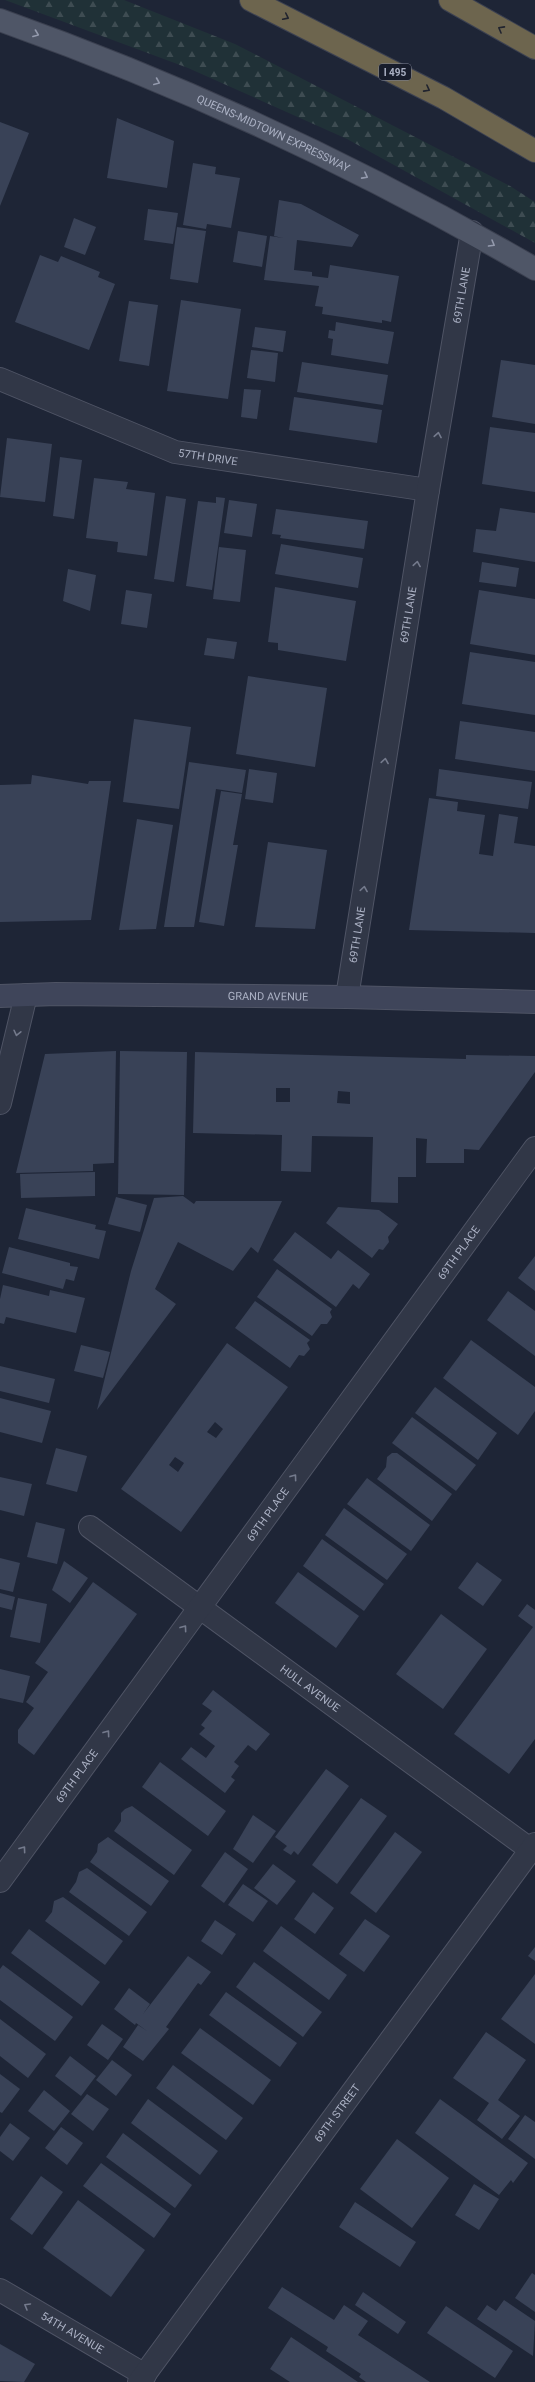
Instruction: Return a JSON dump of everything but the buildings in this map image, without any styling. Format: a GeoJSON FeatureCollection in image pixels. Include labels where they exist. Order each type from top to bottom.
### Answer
{"type":"FeatureCollection","features":[{"type":"Feature","properties":{"kind":"highway","name":"I 495"},"geometry":{"type":"LineString","coordinates":[[251,0],[444,98],[535,151]]}},
{"type":"Feature","properties":{"kind":"highway"},"geometry":{"type":"LineString","coordinates":[[450,0],[535,48]]}},
{"type":"Feature","properties":{"kind":"main road","name":"QUEENS-MIDTOWN EXPRESSWAY"},"geometry":{"type":"LineString","coordinates":[[0,20],[128,69],[241,117],[352,169],[472,232],[535,269]]}},
{"type":"Feature","properties":{"kind":"main road","name":"GRAND AVENUE"},"geometry":{"type":"LineString","coordinates":[[0,996],[347,997],[535,1002]]}},
{"type":"Feature","properties":{"kind":"street","name":"69TH LANE"},"geometry":{"type":"LineString","coordinates":[[347,997],[428,490],[472,232]]}},
{"type":"Feature","properties":{"kind":"street","name":"57TH DRIVE"},"geometry":{"type":"LineString","coordinates":[[0,379],[175,452],[428,490]]}},
{"type":"Feature","properties":{"kind":"street"},"geometry":{"type":"LineString","coordinates":[[0,1103],[26,995]]}},
{"type":"Feature","properties":{"kind":"street","name":"69TH PLACE"},"geometry":{"type":"LineString","coordinates":[[0,1881],[199,1606],[535,1148]]}},
{"type":"Feature","properties":{"kind":"street","name":"HULL AVENUE"},"geometry":{"type":"LineString","coordinates":[[90,1527],[533,1847]]}},
{"type":"Feature","properties":{"kind":"street","name":"69TH STREET"},"geometry":{"type":"LineString","coordinates":[[142,2378],[533,1847]]}},
{"type":"Feature","properties":{"kind":"street","name":"54TH AVENUE"},"geometry":{"type":"LineString","coordinates":[[0,2290],[142,2378]]}},
{"type":"Feature","properties":{"kind":"green space"},"geometry":{"type":"Polygon","coordinates":[[[5,0],[124,0],[235,44],[510,186],[535,202],[535,243],[347,139],[188,68],[5,0]]]}}]}
